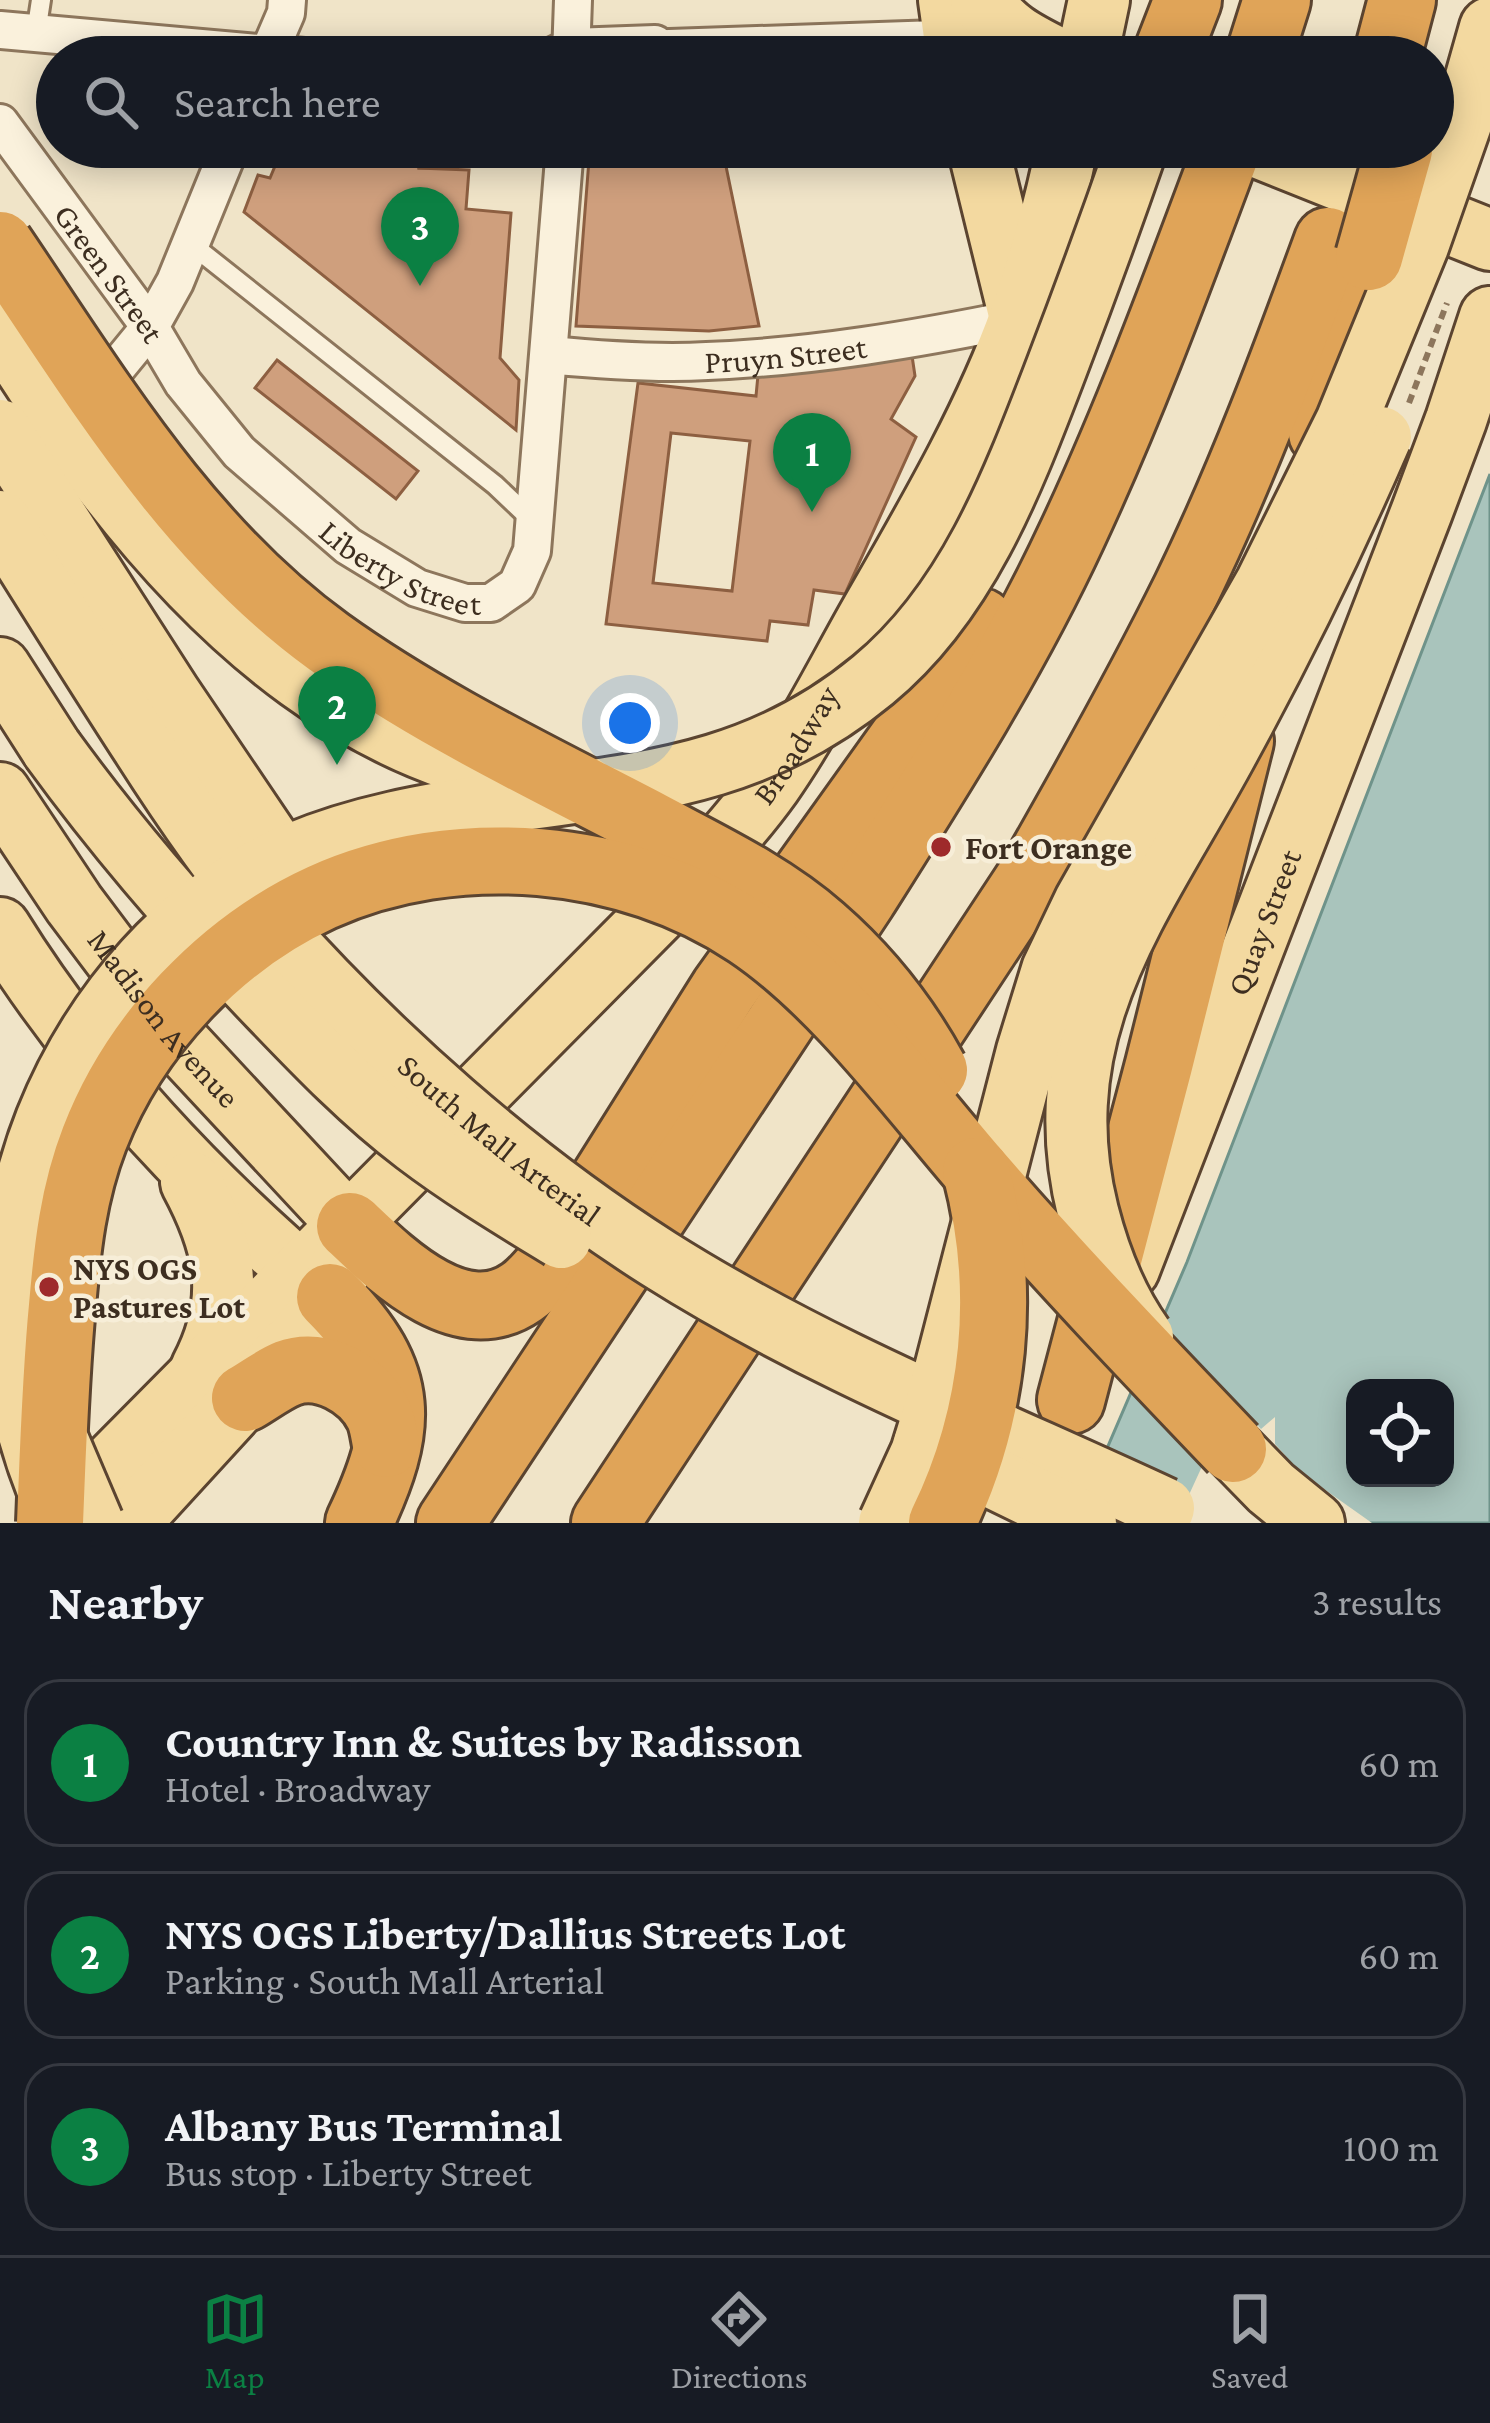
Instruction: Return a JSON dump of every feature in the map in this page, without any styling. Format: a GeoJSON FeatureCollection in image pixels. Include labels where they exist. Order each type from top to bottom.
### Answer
{"type":"FeatureCollection","features":[{"type":"Feature","properties":{"kind":"highway"},"geometry":{"type":"LineString","coordinates":[[1266,36],[1277,0]]}},
{"type":"Feature","properties":{"kind":"highway"},"geometry":{"type":"LineString","coordinates":[[1393,36],[1402,0]]}},
{"type":"Feature","properties":{"kind":"highway"},"geometry":{"type":"LineString","coordinates":[[1429,36],[1438,0]]}},
{"type":"Feature","properties":{"kind":"highway"},"geometry":{"type":"LineString","coordinates":[[1071,1400],[1256,677],[1348,249],[1378,168]]}},
{"type":"Feature","properties":{"kind":"highway"},"geometry":{"type":"LineString","coordinates":[[450,1523],[795,1003],[927,797],[1012,650],[1070,539],[1150,356],[1219,170]]}},
{"type":"Feature","properties":{"kind":"highway"},"geometry":{"type":"LineString","coordinates":[[0,245],[169,489],[242,570],[284,607],[408,694],[757,884],[820,927],[880,990],[945,1089],[974,1163],[989,1233],[994,1293],[988,1383],[969,1456],[942,1523]]}},
{"type":"Feature","properties":{"kind":"highway"},"geometry":{"type":"LineString","coordinates":[[605,1523],[1028,881],[1177,607],[1284,363],[1348,249]]}},
{"type":"Feature","properties":{"kind":"highway"},"geometry":{"type":"LineString","coordinates":[[350,1226],[406,1275],[439,1295],[469,1305],[498,1304],[521,1293],[538,1277],[555,1258],[724,989],[949,672],[1025,542],[1150,356]]}},
{"type":"Feature","properties":{"kind":"highway"},"geometry":{"type":"LineString","coordinates":[[52,1523],[56,1367],[67,1244],[82,1172],[129,1069],[181,1001],[258,933],[310,903],[357,884],[455,863],[533,862],[622,876],[701,906],[775,952],[834,1008],[1052,1259],[1233,1449]]}},
{"type":"Feature","properties":{"kind":"highway"},"geometry":{"type":"LineString","coordinates":[[316,1285],[361,1328],[384,1373],[391,1424],[387,1457],[358,1523]]}},
{"type":"Feature","properties":{"kind":"highway"},"geometry":{"type":"LineString","coordinates":[[217,1393],[298,1370],[338,1376],[362,1391],[378,1414],[387,1457]]}},
{"type":"Feature","properties":{"kind":"main road"},"geometry":{"type":"LineString","coordinates":[[1091,36],[1099,0]]}},
{"type":"Feature","properties":{"kind":"main road"},"geometry":{"type":"LineString","coordinates":[[960,23],[999,25],[1016,36]]}},
{"type":"Feature","properties":{"kind":"main road"},"geometry":{"type":"LineString","coordinates":[[1454,143],[1490,28]]}},
{"type":"Feature","properties":{"kind":"main road"},"geometry":{"type":"LineString","coordinates":[[1314,1523],[1233,1449],[1132,1322],[1091,1227],[1081,1185],[1076,1098],[1085,1036],[1106,975],[1343,525],[1419,344],[1490,123]]}},
{"type":"Feature","properties":{"kind":"main road"},"geometry":{"type":"LineString","coordinates":[[983,168],[1020,318]]}},
{"type":"Feature","properties":{"kind":"main road","name":"Broadway"},"geometry":{"type":"LineString","coordinates":[[52,1523],[217,1393],[303,1333],[316,1285],[343,1263],[350,1226],[688,882],[770,785],[939,492],[997,373],[1040,256],[1062,168]]}},
{"type":"Feature","properties":{"kind":"main road"},"geometry":{"type":"LineString","coordinates":[[64,1523],[29,1438],[15,1368],[11,1290],[15,1235],[30,1167],[52,1104],[79,1053],[138,969],[193,914],[255,872],[294,853],[422,816],[652,782],[734,760],[792,736],[876,678],[935,615],[968,567],[1006,489],[1072,326],[1129,168]]}},
{"type":"Feature","properties":{"kind":"main road"},"geometry":{"type":"LineString","coordinates":[[1309,168],[1490,240]]}},
{"type":"Feature","properties":{"kind":"main road"},"geometry":{"type":"LineString","coordinates":[[890,1523],[921,1453],[1052,970],[1085,901],[1266,583],[1346,422],[1446,168]]}},
{"type":"Feature","properties":{"kind":"main road","name":"Quay Street"},"geometry":{"type":"LineString","coordinates":[[1022,1523],[1181,1138],[1450,438],[1490,317]]}},
{"type":"Feature","properties":{"kind":"main road"},"geometry":{"type":"LineString","coordinates":[[0,330],[105,484],[147,536],[235,626],[313,690],[373,727],[461,764],[554,783],[652,782]]}},
{"type":"Feature","properties":{"kind":"main road"},"geometry":{"type":"LineString","coordinates":[[0,430],[298,884],[412,1023],[526,1138],[564,1216]]}},
{"type":"Feature","properties":{"kind":"main road","name":"South Mall Arterial"},"geometry":{"type":"LineString","coordinates":[[0,521],[180,804],[268,920],[434,1087],[521,1161],[564,1216],[708,1333],[1085,1523]]}},
{"type":"Feature","properties":{"kind":"main road","name":"South Mall Arterial"},"geometry":{"type":"LineString","coordinates":[[0,573],[127,773],[247,936],[303,1002],[412,1112],[489,1181],[660,1259],[806,1342],[1198,1523]]}},
{"type":"Feature","properties":{"kind":"main road"},"geometry":{"type":"LineString","coordinates":[[0,668],[52,749],[161,890],[347,1085],[414,1142],[483,1190],[564,1216]]}},
{"type":"Feature","properties":{"kind":"main road","name":"Madison Avenue"},"geometry":{"type":"LineString","coordinates":[[0,794],[74,904],[174,1037],[350,1226]]}},
{"type":"Feature","properties":{"kind":"main road"},"geometry":{"type":"LineString","coordinates":[[0,928],[68,1026],[174,1150],[256,1233],[316,1285]]}},
{"type":"Feature","properties":{"kind":"main road"},"geometry":{"type":"LineString","coordinates":[[174,1150],[215,1232],[224,1278],[222,1311],[208,1356],[217,1393]]}},
{"type":"Feature","properties":{"kind":"main road"},"geometry":{"type":"LineString","coordinates":[[0,1178],[49,1420],[93,1523]]}},
{"type":"Feature","properties":{"kind":"main road","name":"Broadway"},"geometry":{"type":"LineString","coordinates":[[129,1523],[217,1393]]}},
{"type":"Feature","properties":{"kind":"street"},"geometry":{"type":"LineString","coordinates":[[276,36],[287,0]]}},
{"type":"Feature","properties":{"kind":"street"},"geometry":{"type":"LineString","coordinates":[[568,36],[573,0]]}},
{"type":"Feature","properties":{"kind":"street"},"geometry":{"type":"LineString","coordinates":[[26,21],[130,36]]}},
{"type":"Feature","properties":{"kind":"street"},"geometry":{"type":"LineString","coordinates":[[771,36],[960,23]]}},
{"type":"Feature","properties":{"kind":"street","name":"Green Street"},"geometry":{"type":"LineString","coordinates":[[0,123],[18,159],[150,327],[77,414],[0,541]]}},
{"type":"Feature","properties":{"kind":"street"},"geometry":{"type":"LineString","coordinates":[[150,327],[175,282],[221,168]]}},
{"type":"Feature","properties":{"kind":"street","name":"Liberty Street"},"geometry":{"type":"LineString","coordinates":[[150,327],[183,383],[239,452],[348,546],[417,588],[465,603],[491,603],[517,585],[532,551],[563,168]]}},
{"type":"Feature","properties":{"kind":"street","name":"Pruyn Street"},"geometry":{"type":"LineString","coordinates":[[549,355],[682,362],[746,359],[923,338],[1020,318]]}},
{"type":"Feature","properties":{"kind":"lane"},"geometry":{"type":"LineString","coordinates":[[190,244],[495,485],[535,523]]}},
{"type":"Feature","properties":{"kind":"water"},"geometry":{"type":"Polygon","coordinates":[[[1490,474],[1490,1523],[1075,1523],[1187,1262],[1490,474]]]}},
{"type":"Feature","properties":{"kind":"pier"},"geometry":{"type":"Polygon","coordinates":[[[1233,1399],[1261,1429],[1275,1417],[1275,1444],[1300,1472],[1372,1523],[1176,1523],[1233,1399]]]}},
{"type":"Feature","properties":{"kind":"building"},"geometry":{"type":"Polygon","coordinates":[[[274,168],[469,170],[466,209],[511,213],[500,358],[519,380],[516,430],[244,212],[258,175],[270,178],[274,168]]]}},
{"type":"Feature","properties":{"kind":"building"},"geometry":{"type":"Polygon","coordinates":[[[588,168],[726,168],[759,326],[709,331],[576,326],[588,168]]]}},
{"type":"Feature","properties":{"kind":"building"},"geometry":{"type":"Polygon","coordinates":[[[911,349],[915,376],[891,419],[916,437],[845,594],[814,590],[808,625],[770,621],[767,641],[606,624],[638,383],[756,396],[758,375],[911,349]],[[671,433],[653,583],[732,591],[750,441],[671,433]]]}},
{"type":"Feature","properties":{"kind":"building"},"geometry":{"type":"Polygon","coordinates":[[[277,360],[418,471],[396,499],[255,388],[277,360]]]}},
{"type":"Feature","properties":{"kind":"place","name":"Albany Bus Terminal"},"geometry":{"type":"Point","coordinates":[420,286]}},
{"type":"Feature","properties":{"kind":"place","name":"Country Inn & Suites by Radisson"},"geometry":{"type":"Point","coordinates":[812,512]}},
{"type":"Feature","properties":{"kind":"place","name":"NYS OGS Liberty/Dallius Streets Lot"},"geometry":{"type":"Point","coordinates":[337,765]}},
{"type":"Feature","properties":{"kind":"place","name":"Fort Orange"},"geometry":{"type":"Point","coordinates":[941,847]}},
{"type":"Feature","properties":{"kind":"place","name":"NYS OGS Pastures Lot"},"geometry":{"type":"Point","coordinates":[49,1287]}}]}
